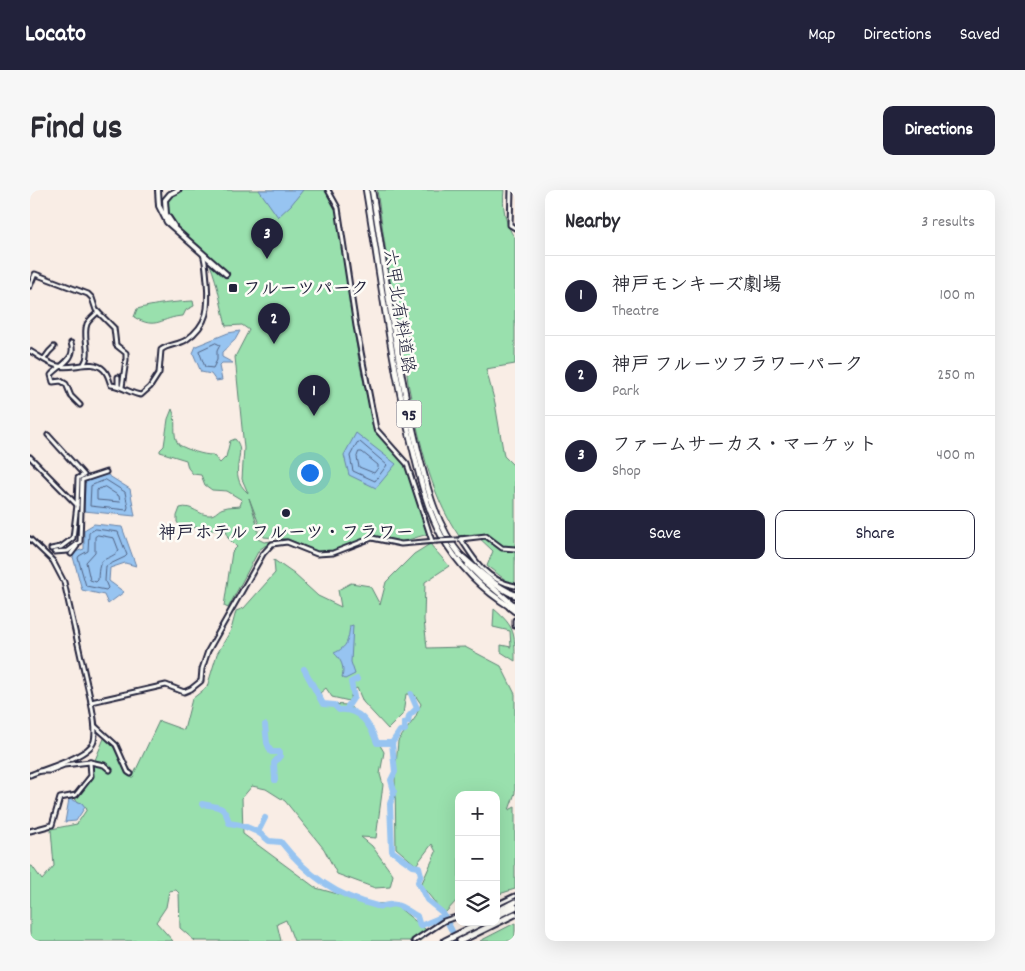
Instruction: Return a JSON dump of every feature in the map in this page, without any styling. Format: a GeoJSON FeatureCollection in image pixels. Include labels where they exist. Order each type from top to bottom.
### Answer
{"type":"FeatureCollection","features":[{"type":"Feature","properties":{"kind":"highway"},"geometry":{"type":"LineString","coordinates":[[460,555],[485,578],[502,590],[515,596]]}},
{"type":"Feature","properties":{"kind":"highway"},"geometry":{"type":"LineString","coordinates":[[500,911],[515,902]]}},
{"type":"Feature","properties":{"kind":"highway"},"geometry":{"type":"LineString","coordinates":[[500,913],[515,907]]}},
{"type":"Feature","properties":{"kind":"highway"},"geometry":{"type":"LineString","coordinates":[[460,941],[515,914]]}},
{"type":"Feature","properties":{"kind":"highway"},"geometry":{"type":"LineString","coordinates":[[445,941],[471,926]]}},
{"type":"Feature","properties":{"kind":"highway"},"geometry":{"type":"LineString","coordinates":[[445,941],[476,926]]}},
{"type":"Feature","properties":{"kind":"main road","name":"六甲北有料道路"},"geometry":{"type":"LineString","coordinates":[[364,190],[372,225],[398,383],[426,500],[441,534],[465,570],[492,595],[514,609]]}},
{"type":"Feature","properties":{"kind":"main road","name":"六甲北有料道路"},"geometry":{"type":"LineString","coordinates":[[372,190],[394,335],[408,410],[424,474],[437,515],[445,533],[460,555],[514,609]]}},
{"type":"Feature","properties":{"kind":"street"},"geometry":{"type":"LineString","coordinates":[[158,190],[160,206],[164,217],[226,274]]}},
{"type":"Feature","properties":{"kind":"street"},"geometry":{"type":"LineString","coordinates":[[178,190],[167,197],[165,208],[166,214],[181,234]]}},
{"type":"Feature","properties":{"kind":"street"},"geometry":{"type":"LineString","coordinates":[[328,190],[338,208],[356,326],[376,429],[407,464],[434,541]]}},
{"type":"Feature","properties":{"kind":"street"},"geometry":{"type":"LineString","coordinates":[[511,190],[510,225],[515,228]]}},
{"type":"Feature","properties":{"kind":"street"},"geometry":{"type":"LineString","coordinates":[[30,351],[44,360],[59,366],[72,367],[84,364],[98,366],[104,370],[112,385],[120,386],[137,395],[141,394],[146,391],[159,374],[161,350],[186,340],[205,320],[208,302],[204,254]]}},
{"type":"Feature","properties":{"kind":"street"},"geometry":{"type":"LineString","coordinates":[[30,286],[34,274],[88,294],[98,312],[114,328],[116,345],[126,353],[120,386]]}},
{"type":"Feature","properties":{"kind":"street"},"geometry":{"type":"LineString","coordinates":[[84,364],[88,353],[86,343],[87,324],[98,312]]}},
{"type":"Feature","properties":{"kind":"street"},"geometry":{"type":"LineString","coordinates":[[71,343],[72,354],[69,359],[50,375],[53,382],[61,381],[66,384],[71,396],[80,405]]}},
{"type":"Feature","properties":{"kind":"street"},"geometry":{"type":"LineString","coordinates":[[44,360],[54,347]]}},
{"type":"Feature","properties":{"kind":"street"},"geometry":{"type":"LineString","coordinates":[[118,377],[120,386]]}},
{"type":"Feature","properties":{"kind":"street"},"geometry":{"type":"LineString","coordinates":[[48,435],[84,475],[78,478],[80,542],[70,554]]}},
{"type":"Feature","properties":{"kind":"street"},"geometry":{"type":"LineString","coordinates":[[30,458],[79,507]]}},
{"type":"Feature","properties":{"kind":"street"},"geometry":{"type":"LineString","coordinates":[[51,549],[61,547],[73,538],[82,480],[106,472]]}},
{"type":"Feature","properties":{"kind":"street"},"geometry":{"type":"LineString","coordinates":[[91,702],[166,685],[184,692],[201,681],[202,669],[208,651],[263,554],[272,544],[287,542],[317,554],[333,553],[372,538],[401,544],[486,536],[502,548],[515,549]]}},
{"type":"Feature","properties":{"kind":"street"},"geometry":{"type":"LineString","coordinates":[[30,539],[53,561],[64,582],[91,702],[94,726],[94,741],[87,751],[30,775]]}},
{"type":"Feature","properties":{"kind":"street"},"geometry":{"type":"LineString","coordinates":[[459,540],[492,578],[515,586]]}},
{"type":"Feature","properties":{"kind":"street"},"geometry":{"type":"LineString","coordinates":[[54,552],[68,551],[80,542]]}},
{"type":"Feature","properties":{"kind":"street"},"geometry":{"type":"LineString","coordinates":[[515,620],[515,626]]}},
{"type":"Feature","properties":{"kind":"street"},"geometry":{"type":"LineString","coordinates":[[94,726],[116,745],[128,772],[131,774]]}},
{"type":"Feature","properties":{"kind":"street"},"geometry":{"type":"LineString","coordinates":[[39,771],[49,771],[64,765],[90,762],[104,765],[110,770]]}},
{"type":"Feature","properties":{"kind":"street"},"geometry":{"type":"LineString","coordinates":[[30,831],[52,825],[60,798],[76,795],[90,776],[90,762]]}},
{"type":"Feature","properties":{"kind":"street"},"geometry":{"type":"LineString","coordinates":[[500,903],[515,896]]}},
{"type":"Feature","properties":{"kind":"street"},"geometry":{"type":"LineString","coordinates":[[414,941],[444,921],[455,917]]}},
{"type":"Feature","properties":{"kind":"green space"},"geometry":{"type":"Polygon","coordinates":[[[183,190],[327,190],[336,210],[359,361],[375,432],[406,466],[428,534],[401,542],[372,537],[332,552],[318,552],[288,539],[264,537],[249,498],[258,527],[258,539],[264,542],[272,541],[259,550],[228,608],[224,606],[232,552],[237,547],[228,538],[226,530],[204,530],[196,527],[184,531],[177,522],[177,516],[180,508],[184,507],[202,514],[212,515],[228,507],[240,506],[242,500],[227,491],[212,490],[205,485],[201,475],[193,474],[188,468],[186,460],[160,452],[160,450],[164,446],[168,419],[172,409],[175,437],[179,445],[183,447],[213,455],[220,463],[226,457],[230,441],[235,439],[240,451],[237,471],[238,478],[241,486],[248,493],[242,479],[244,448],[235,357],[249,330],[242,325],[226,326],[215,280],[205,254],[194,241],[171,221],[168,214],[168,198],[172,194],[183,190]]]}},
{"type":"Feature","properties":{"kind":"green space"},"geometry":{"type":"Polygon","coordinates":[[[377,190],[504,190],[505,215],[515,238],[515,364],[486,369],[495,403],[504,456],[515,467],[515,587],[487,566],[493,551],[475,534],[459,536],[439,501],[432,482],[416,423],[408,383],[407,374],[409,372],[402,363],[377,190]]]}},
{"type":"Feature","properties":{"kind":"green space"},"geometry":{"type":"Polygon","coordinates":[[[193,301],[194,306],[186,310],[183,316],[154,323],[148,323],[134,317],[137,309],[165,303],[193,301]]]}},
{"type":"Feature","properties":{"kind":"green space"},"geometry":{"type":"Polygon","coordinates":[[[430,544],[449,566],[425,582],[424,620],[427,648],[465,647],[501,666],[515,694],[515,793],[509,810],[515,807],[515,889],[500,894],[500,791],[455,791],[455,902],[444,914],[421,885],[436,852],[432,844],[416,865],[396,848],[395,778],[398,741],[415,718],[421,704],[415,695],[406,694],[403,714],[388,729],[363,702],[357,688],[353,690],[349,701],[332,697],[326,688],[320,693],[325,704],[349,705],[371,730],[384,752],[380,774],[383,785],[376,838],[361,837],[372,846],[393,875],[390,887],[375,888],[337,874],[324,849],[285,801],[266,789],[252,786],[242,798],[243,834],[316,888],[373,904],[393,903],[430,933],[421,941],[294,941],[286,920],[277,924],[281,941],[195,941],[180,928],[179,893],[176,890],[169,891],[166,907],[156,922],[173,941],[30,941],[30,866],[32,866],[42,880],[54,866],[51,829],[77,824],[87,809],[75,799],[88,777],[105,736],[134,774],[159,721],[184,730],[192,699],[207,687],[217,654],[231,630],[236,611],[244,608],[275,573],[274,560],[294,574],[318,596],[341,607],[338,590],[351,583],[370,586],[380,605],[386,582],[414,554],[430,544]]]}},
{"type":"Feature","properties":{"kind":"green space"},"geometry":{"type":"Polygon","coordinates":[[[494,609],[510,626],[515,644],[515,661],[501,652],[501,645],[511,647],[510,631],[493,627],[494,609]]]}},
{"type":"Feature","properties":{"kind":"green space"},"geometry":{"type":"Polygon","coordinates":[[[515,923],[515,941],[480,941],[515,923]]]}},
{"type":"Feature","properties":{"kind":"water"},"geometry":{"type":"Polygon","coordinates":[[[259,190],[303,190],[278,217],[259,190]]]}},
{"type":"Feature","properties":{"kind":"water"},"geometry":{"type":"Polygon","coordinates":[[[240,331],[235,340],[222,352],[222,357],[233,363],[222,363],[219,366],[222,380],[216,381],[211,374],[201,372],[193,353],[196,346],[228,333],[240,331]]]}},
{"type":"Feature","properties":{"kind":"water"},"geometry":{"type":"Polygon","coordinates":[[[356,433],[396,464],[376,488],[349,475],[344,455],[356,433]]]}},
{"type":"Feature","properties":{"kind":"water"},"geometry":{"type":"Polygon","coordinates":[[[106,474],[130,489],[135,516],[84,511],[85,482],[106,474]]]}},
{"type":"Feature","properties":{"kind":"water"},"geometry":{"type":"Polygon","coordinates":[[[94,524],[122,527],[136,566],[125,563],[110,568],[109,581],[124,592],[108,604],[104,595],[82,590],[72,553],[84,549],[84,530],[94,524]]]}},
{"type":"Feature","properties":{"kind":"water"},"geometry":{"type":"Polygon","coordinates":[[[353,625],[351,662],[355,674],[345,679],[342,677],[342,664],[334,653],[345,646],[350,626],[353,625]]]}},
{"type":"Feature","properties":{"kind":"water"},"geometry":{"type":"Polygon","coordinates":[[[69,799],[82,803],[85,807],[76,821],[65,822],[69,799]]]}},
{"type":"Feature","properties":{"kind":"waterway"},"geometry":{"type":"LineString","coordinates":[[304,669],[323,704],[334,705],[339,710],[346,710],[359,715],[368,725],[377,743],[392,743],[395,772],[391,780],[394,791],[390,804],[392,851],[413,866],[419,867],[421,875],[418,882],[427,900],[443,913],[457,941]]}},
{"type":"Feature","properties":{"kind":"waterway"},"geometry":{"type":"LineString","coordinates":[[347,709],[354,697],[351,682],[357,679]]}},
{"type":"Feature","properties":{"kind":"waterway"},"geometry":{"type":"LineString","coordinates":[[392,743],[400,731],[405,730],[404,723],[408,722],[409,716],[417,708],[411,694]]}},
{"type":"Feature","properties":{"kind":"waterway"},"geometry":{"type":"LineString","coordinates":[[265,725],[267,743],[271,752],[280,752],[280,756],[274,763],[275,780]]}},
{"type":"Feature","properties":{"kind":"waterway"},"geometry":{"type":"LineString","coordinates":[[202,804],[223,810],[229,823],[251,829],[269,841],[281,842],[301,865],[335,890],[362,902],[379,906],[394,905],[401,907],[417,916],[420,926],[444,916]]}},
{"type":"Feature","properties":{"kind":"waterway"},"geometry":{"type":"LineString","coordinates":[[258,832],[265,818]]}},
{"type":"Feature","properties":{"kind":"place","name":"ファームサーカス・マーケット"},"geometry":{"type":"Point","coordinates":[267,259]}},
{"type":"Feature","properties":{"kind":"place","name":"フルーツパーク"},"geometry":{"type":"Point","coordinates":[233,288]}},
{"type":"Feature","properties":{"kind":"place","name":"神戸 フルーツフラワーパーク"},"geometry":{"type":"Point","coordinates":[274,344]}},
{"type":"Feature","properties":{"kind":"place","name":"神戸モンキーズ劇場"},"geometry":{"type":"Point","coordinates":[314,416]}},
{"type":"Feature","properties":{"kind":"place","name":"神戸ホテル フルーツ・フラワー"},"geometry":{"type":"Point","coordinates":[286,513]}}]}
